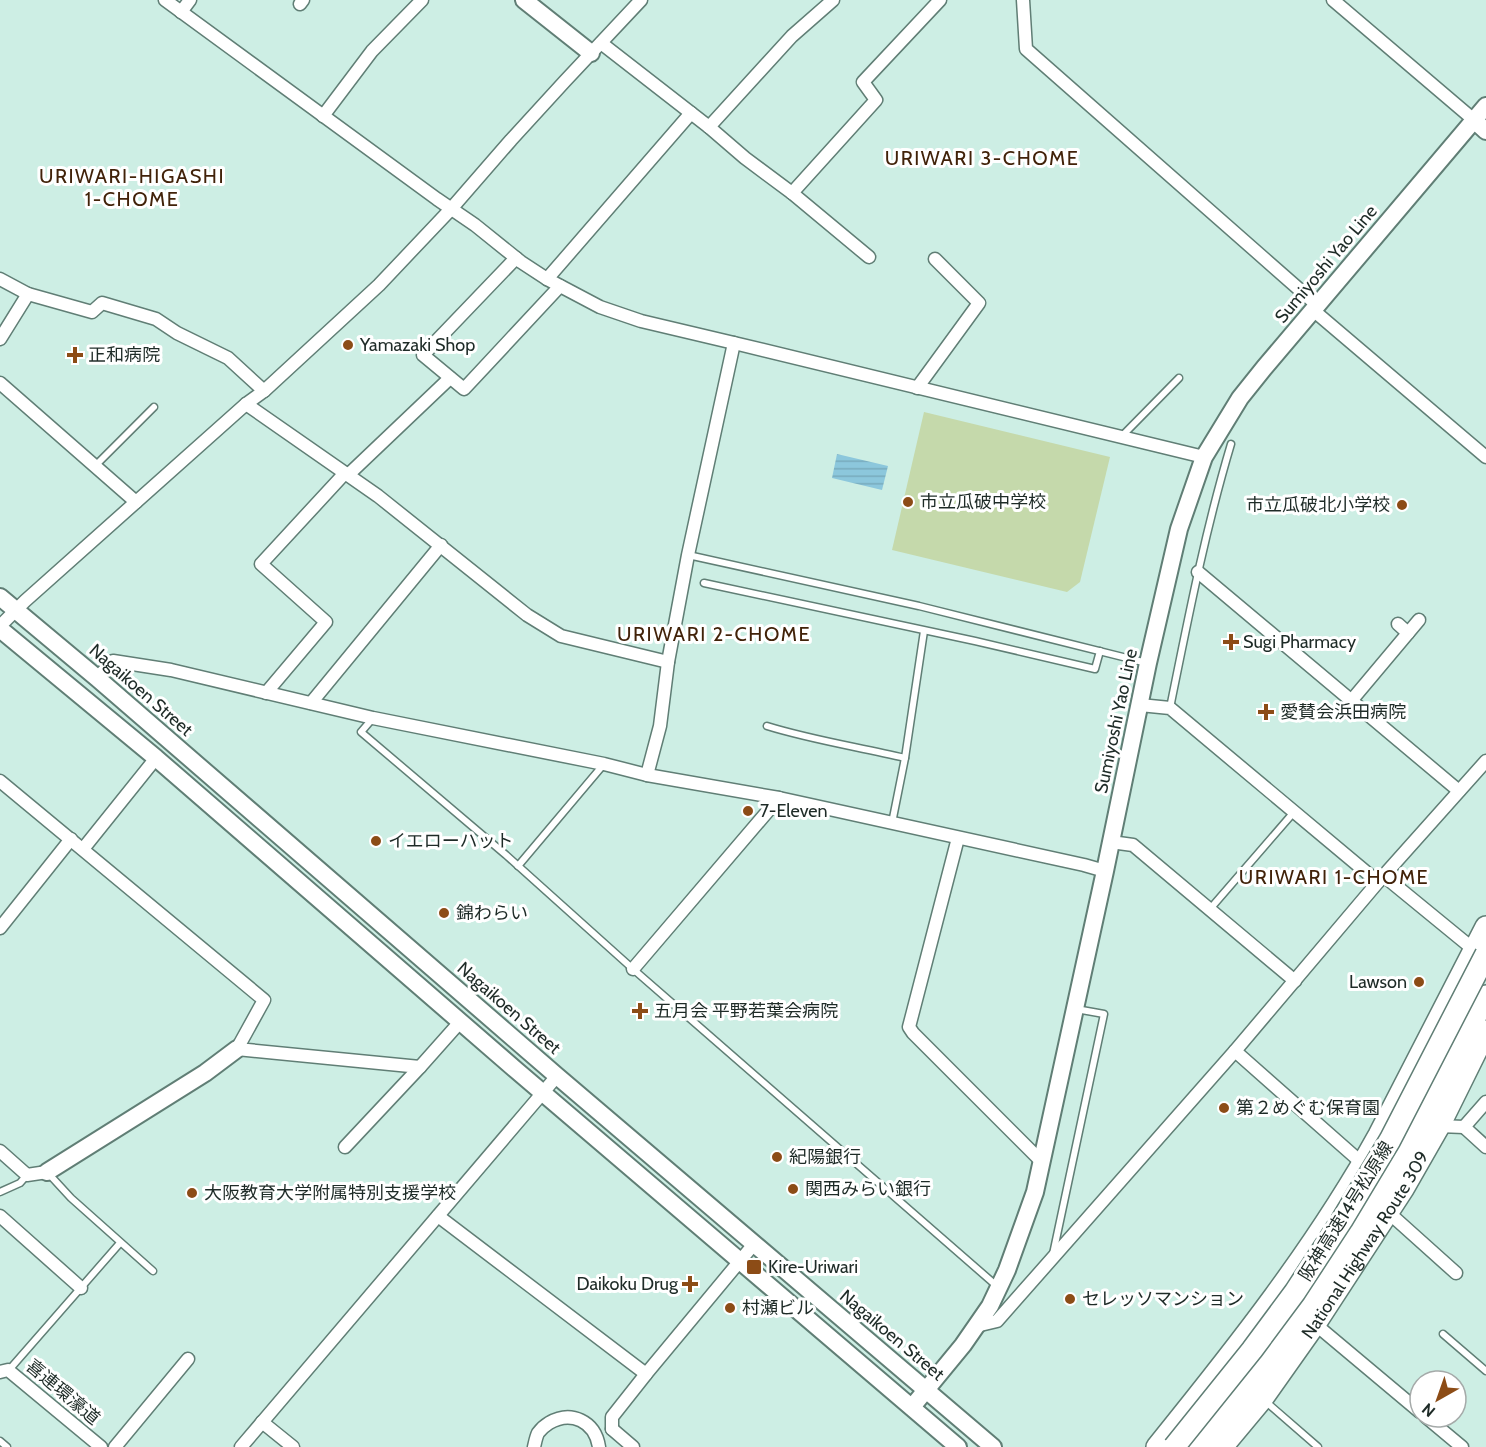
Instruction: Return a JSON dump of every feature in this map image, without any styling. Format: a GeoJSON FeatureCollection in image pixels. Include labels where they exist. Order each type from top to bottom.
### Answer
{"type":"FeatureCollection","features":[{"type":"Feature","properties":{"kind":"highway"},"geometry":{"type":"LineString","coordinates":[[1157,1447],[1282,1287],[1334,1211],[1482,954],[1486,927]]}},
{"type":"Feature","properties":{"kind":"highway","name":"阪神高速14号松原線"},"geometry":{"type":"LineString","coordinates":[[1174,1447],[1295,1292],[1342,1220],[1390,1140],[1482,954]]}},
{"type":"Feature","properties":{"kind":"highway","name":"阪神高速14号松原線"},"geometry":{"type":"LineString","coordinates":[[1199,1447],[1274,1351],[1358,1231],[1406,1148],[1486,996]]}},
{"type":"Feature","properties":{"kind":"highway","name":"National Highway Route 309"},"geometry":{"type":"LineString","coordinates":[[1222,1447],[1262,1399],[1315,1324],[1388,1212],[1439,1126],[1486,1031]]}},
{"type":"Feature","properties":{"kind":"main road"},"geometry":{"type":"LineString","coordinates":[[524,0],[596,48]]}},
{"type":"Feature","properties":{"kind":"main road","name":"Sumiyoshi Yao Line"},"geometry":{"type":"LineString","coordinates":[[912,1407],[963,1345],[990,1306],[1007,1270],[1035,1192],[1148,663],[1179,529],[1204,457],[1240,398],[1264,368],[1315,308],[1480,126],[1486,106]]}},
{"type":"Feature","properties":{"kind":"main road","name":"Nagaikoen Street"},"geometry":{"type":"LineString","coordinates":[[0,597],[993,1447]]}},
{"type":"Feature","properties":{"kind":"main road"},"geometry":{"type":"LineString","coordinates":[[0,628],[156,758],[460,1022],[958,1447]]}},
{"type":"Feature","properties":{"kind":"main road"},"geometry":{"type":"LineString","coordinates":[[47,1172],[205,1073],[237,1049]]}},
{"type":"Feature","properties":{"kind":"street"},"geometry":{"type":"LineString","coordinates":[[165,0],[475,225],[516,258],[547,279],[600,306],[641,321],[1204,457]]}},
{"type":"Feature","properties":{"kind":"street"},"geometry":{"type":"LineString","coordinates":[[181,12],[190,0]]}},
{"type":"Feature","properties":{"kind":"street"},"geometry":{"type":"LineString","coordinates":[[323,116],[372,51],[422,0]]}},
{"type":"Feature","properties":{"kind":"street"},"geometry":{"type":"LineString","coordinates":[[0,628],[15,610],[246,404],[264,391],[379,285],[642,0]]}},
{"type":"Feature","properties":{"kind":"street"},"geometry":{"type":"LineString","coordinates":[[709,127],[792,36],[833,0]]}},
{"type":"Feature","properties":{"kind":"street"},"geometry":{"type":"LineString","coordinates":[[792,193],[876,100],[863,82],[940,0]]}},
{"type":"Feature","properties":{"kind":"street"},"geometry":{"type":"LineString","coordinates":[[1023,0],[1026,49],[1315,308],[1486,457]]}},
{"type":"Feature","properties":{"kind":"street"},"geometry":{"type":"LineString","coordinates":[[1333,0],[1480,126]]}},
{"type":"Feature","properties":{"kind":"street"},"geometry":{"type":"LineString","coordinates":[[596,48],[691,113],[869,257]]}},
{"type":"Feature","properties":{"kind":"street"},"geometry":{"type":"LineString","coordinates":[[547,279],[691,113]]}},
{"type":"Feature","properties":{"kind":"street"},"geometry":{"type":"LineString","coordinates":[[516,258],[423,355],[464,390],[560,286]]}},
{"type":"Feature","properties":{"kind":"street"},"geometry":{"type":"LineString","coordinates":[[917,388],[979,303],[935,259]]}},
{"type":"Feature","properties":{"kind":"street"},"geometry":{"type":"LineString","coordinates":[[0,279],[28,294],[92,312],[102,303],[156,319],[177,333],[228,358],[264,391]]}},
{"type":"Feature","properties":{"kind":"street"},"geometry":{"type":"LineString","coordinates":[[0,339],[28,294]]}},
{"type":"Feature","properties":{"kind":"street"},"geometry":{"type":"LineString","coordinates":[[647,775],[660,726],[668,662],[688,555],[734,343]]}},
{"type":"Feature","properties":{"kind":"street"},"geometry":{"type":"LineString","coordinates":[[266,693],[326,622],[261,564],[346,474],[450,378]]}},
{"type":"Feature","properties":{"kind":"street"},"geometry":{"type":"LineString","coordinates":[[0,383],[136,502]]}},
{"type":"Feature","properties":{"kind":"street"},"geometry":{"type":"LineString","coordinates":[[246,404],[378,496],[527,615],[561,636],[668,662]]}},
{"type":"Feature","properties":{"kind":"street"},"geometry":{"type":"LineString","coordinates":[[311,703],[441,545]]}},
{"type":"Feature","properties":{"kind":"street"},"geometry":{"type":"LineString","coordinates":[[1198,572],[1459,791]]}},
{"type":"Feature","properties":{"kind":"street"},"geometry":{"type":"LineString","coordinates":[[1351,701],[1419,620]]}},
{"type":"Feature","properties":{"kind":"street"},"geometry":{"type":"LineString","coordinates":[[1398,624],[1408,633]]}},
{"type":"Feature","properties":{"kind":"street"},"geometry":{"type":"LineString","coordinates":[[97,678],[113,661],[171,670],[374,718],[604,764],[647,775],[779,798],[1105,871]]}},
{"type":"Feature","properties":{"kind":"street"},"geometry":{"type":"LineString","coordinates":[[1140,705],[1170,708],[1294,812],[1482,954]]}},
{"type":"Feature","properties":{"kind":"street"},"geometry":{"type":"LineString","coordinates":[[83,849],[156,758]]}},
{"type":"Feature","properties":{"kind":"street"},"geometry":{"type":"LineString","coordinates":[[976,1326],[997,1321],[1486,761]]}},
{"type":"Feature","properties":{"kind":"street"},"geometry":{"type":"LineString","coordinates":[[0,781],[264,1000],[237,1049],[420,1067]]}},
{"type":"Feature","properties":{"kind":"street"},"geometry":{"type":"LineString","coordinates":[[633,969],[779,798]]}},
{"type":"Feature","properties":{"kind":"street"},"geometry":{"type":"LineString","coordinates":[[958,838],[909,1027],[1042,1162]]}},
{"type":"Feature","properties":{"kind":"street"},"geometry":{"type":"LineString","coordinates":[[0,928],[71,839]]}},
{"type":"Feature","properties":{"kind":"street"},"geometry":{"type":"LineString","coordinates":[[1111,842],[1133,845],[1295,981]]}},
{"type":"Feature","properties":{"kind":"street"},"geometry":{"type":"LineString","coordinates":[[345,1147],[460,1022]]}},
{"type":"Feature","properties":{"kind":"street"},"geometry":{"type":"LineString","coordinates":[[1235,1051],[1363,1164]]}},
{"type":"Feature","properties":{"kind":"street"},"geometry":{"type":"LineString","coordinates":[[241,1447],[557,1076]]}},
{"type":"Feature","properties":{"kind":"street"},"geometry":{"type":"LineString","coordinates":[[1464,1127],[1486,1102]]}},
{"type":"Feature","properties":{"kind":"street"},"geometry":{"type":"LineString","coordinates":[[1439,1126],[1464,1127],[1486,1147]]}},
{"type":"Feature","properties":{"kind":"street"},"geometry":{"type":"LineString","coordinates":[[0,1151],[27,1175],[47,1172]]}},
{"type":"Feature","properties":{"kind":"street"},"geometry":{"type":"LineString","coordinates":[[1388,1212],[1456,1273]]}},
{"type":"Feature","properties":{"kind":"street"},"geometry":{"type":"LineString","coordinates":[[0,1216],[81,1288]]}},
{"type":"Feature","properties":{"kind":"street"},"geometry":{"type":"LineString","coordinates":[[438,1216],[646,1374]]}},
{"type":"Feature","properties":{"kind":"street"},"geometry":{"type":"LineString","coordinates":[[534,1447],[543,1426],[557,1419],[569,1417],[581,1420],[592,1429],[598,1443],[612,1429],[612,1417],[754,1244]]}},
{"type":"Feature","properties":{"kind":"street"},"geometry":{"type":"LineString","coordinates":[[1315,1324],[1408,1402]]}},
{"type":"Feature","properties":{"kind":"street"},"geometry":{"type":"LineString","coordinates":[[115,1447],[188,1359]]}},
{"type":"Feature","properties":{"kind":"street","name":"喜連環濠道"},"geometry":{"type":"LineString","coordinates":[[4,1371],[101,1447]]}},
{"type":"Feature","properties":{"kind":"street"},"geometry":{"type":"LineString","coordinates":[[262,1422],[293,1447]]}},
{"type":"Feature","properties":{"kind":"street"},"geometry":{"type":"LineString","coordinates":[[612,1429],[633,1447]]}},
{"type":"Feature","properties":{"kind":"street"},"geometry":{"type":"LineString","coordinates":[[1440,1429],[1462,1447]]}},
{"type":"Feature","properties":{"kind":"lane"},"geometry":{"type":"LineString","coordinates":[[1121,437],[1179,378]]}},
{"type":"Feature","properties":{"kind":"lane"},"geometry":{"type":"LineString","coordinates":[[95,466],[154,407]]}},
{"type":"Feature","properties":{"kind":"lane"},"geometry":{"type":"LineString","coordinates":[[1170,708],[1216,494],[1231,444]]}},
{"type":"Feature","properties":{"kind":"lane"},"geometry":{"type":"LineString","coordinates":[[688,555],[919,606],[1148,663]]}},
{"type":"Feature","properties":{"kind":"lane"},"geometry":{"type":"LineString","coordinates":[[704,583],[1095,669],[1100,651]]}},
{"type":"Feature","properties":{"kind":"lane"},"geometry":{"type":"LineString","coordinates":[[892,823],[905,758],[924,631]]}},
{"type":"Feature","properties":{"kind":"lane"},"geometry":{"type":"LineString","coordinates":[[374,718],[362,732],[999,1287]]}},
{"type":"Feature","properties":{"kind":"lane"},"geometry":{"type":"LineString","coordinates":[[767,726],[799,736],[905,758]]}},
{"type":"Feature","properties":{"kind":"lane"},"geometry":{"type":"LineString","coordinates":[[518,866],[604,764]]}},
{"type":"Feature","properties":{"kind":"lane"},"geometry":{"type":"LineString","coordinates":[[1210,909],[1294,812]]}},
{"type":"Feature","properties":{"kind":"lane"},"geometry":{"type":"LineString","coordinates":[[1052,1259],[1104,1014],[1075,1008]]}},
{"type":"Feature","properties":{"kind":"lane"},"geometry":{"type":"LineString","coordinates":[[47,1172],[71,1198],[153,1271]]}},
{"type":"Feature","properties":{"kind":"lane"},"geometry":{"type":"LineString","coordinates":[[0,1192],[20,1183],[27,1175]]}},
{"type":"Feature","properties":{"kind":"lane"},"geometry":{"type":"LineString","coordinates":[[4,1371],[120,1243]]}},
{"type":"Feature","properties":{"kind":"lane"},"geometry":{"type":"LineString","coordinates":[[1443,1334],[1486,1371]]}},
{"type":"Feature","properties":{"kind":"lane"},"geometry":{"type":"LineString","coordinates":[[1262,1399],[1317,1447]]}},
{"type":"Feature","properties":{"kind":"lane"},"geometry":{"type":"LineString","coordinates":[[0,1441],[7,1447]]}},
{"type":"Feature","properties":{"kind":"green space"},"geometry":{"type":"Polygon","coordinates":[[[924,412],[1110,457],[1080,582],[1067,592],[892,550],[924,412]]]}},
{"type":"Feature","properties":{"kind":"water"},"geometry":{"type":"Polygon","coordinates":[[[837,454],[888,466],[882,490],[832,478],[837,454]]]}},
{"type":"Feature","properties":{"kind":"place","name":"Yamazaki Shop"},"geometry":{"type":"Point","coordinates":[348,345]}},
{"type":"Feature","properties":{"kind":"place","name":"正和病院"},"geometry":{"type":"Point","coordinates":[75,355]}},
{"type":"Feature","properties":{"kind":"place","name":"市立瓜破中学校"},"geometry":{"type":"Point","coordinates":[908,502]}},
{"type":"Feature","properties":{"kind":"place","name":"市立瓜破北小学校"},"geometry":{"type":"Point","coordinates":[1402,505]}},
{"type":"Feature","properties":{"kind":"place","name":"Sugi Pharmacy"},"geometry":{"type":"Point","coordinates":[1231,642]}},
{"type":"Feature","properties":{"kind":"place","name":"愛賛会浜田病院"},"geometry":{"type":"Point","coordinates":[1266,712]}},
{"type":"Feature","properties":{"kind":"place","name":"7-Eleven"},"geometry":{"type":"Point","coordinates":[748,811]}},
{"type":"Feature","properties":{"kind":"place","name":"イエローハット"},"geometry":{"type":"Point","coordinates":[376,841]}},
{"type":"Feature","properties":{"kind":"place","name":"錦わらい"},"geometry":{"type":"Point","coordinates":[444,913]}},
{"type":"Feature","properties":{"kind":"place","name":"Lawson"},"geometry":{"type":"Point","coordinates":[1419,982]}},
{"type":"Feature","properties":{"kind":"place","name":"五月会 平野若葉会病院"},"geometry":{"type":"Point","coordinates":[640,1011]}},
{"type":"Feature","properties":{"kind":"place","name":"第２めぐむ保育園"},"geometry":{"type":"Point","coordinates":[1224,1108]}},
{"type":"Feature","properties":{"kind":"place","name":"紀陽銀行"},"geometry":{"type":"Point","coordinates":[777,1157]}},
{"type":"Feature","properties":{"kind":"place","name":"関西みらい銀行"},"geometry":{"type":"Point","coordinates":[793,1189]}},
{"type":"Feature","properties":{"kind":"place","name":"大阪教育大学附属特別支援学校"},"geometry":{"type":"Point","coordinates":[192,1193]}},
{"type":"Feature","properties":{"kind":"place","name":"Kire-Uriwari"},"geometry":{"type":"Point","coordinates":[754,1267]}},
{"type":"Feature","properties":{"kind":"place","name":"Daikoku Drug"},"geometry":{"type":"Point","coordinates":[690,1284]}},
{"type":"Feature","properties":{"kind":"place","name":"セレッソマンション"},"geometry":{"type":"Point","coordinates":[1070,1299]}},
{"type":"Feature","properties":{"kind":"place","name":"村瀬ビル"},"geometry":{"type":"Point","coordinates":[730,1308]}},
{"type":"Feature","properties":{"kind":"district","name":"URIWARI 3-CHOME"},"geometry":{"type":"Point","coordinates":[982,158]}},
{"type":"Feature","properties":{"kind":"district","name":"URIWARI-HIGASHI 1-CHOME"},"geometry":{"type":"Point","coordinates":[132,188]}},
{"type":"Feature","properties":{"kind":"district","name":"URIWARI 2-CHOME"},"geometry":{"type":"Point","coordinates":[714,634]}},
{"type":"Feature","properties":{"kind":"district","name":"URIWARI 1-CHOME"},"geometry":{"type":"Point","coordinates":[1334,877]}}]}
